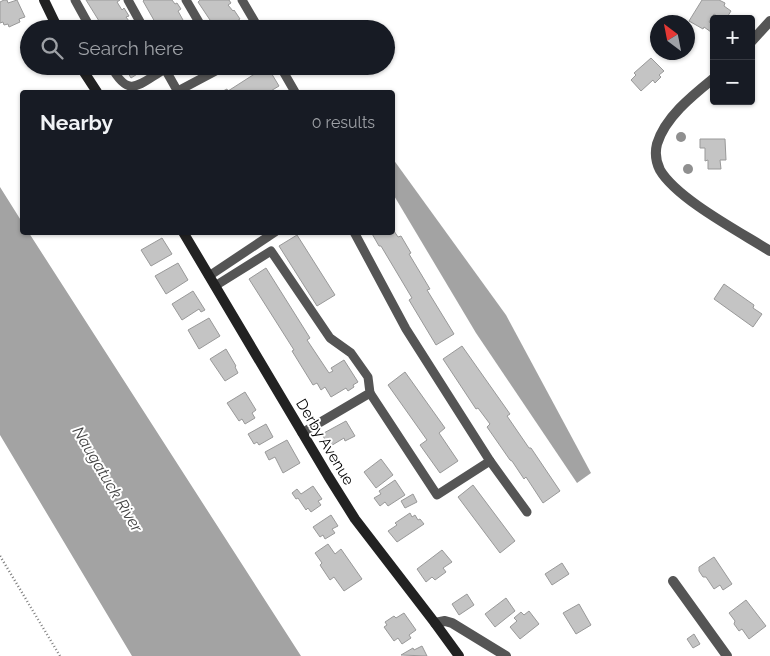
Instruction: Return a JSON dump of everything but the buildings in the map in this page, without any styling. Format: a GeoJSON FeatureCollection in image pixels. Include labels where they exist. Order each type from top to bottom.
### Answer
{"type":"FeatureCollection","features":[{"type":"Feature","properties":{"kind":"main road"},"geometry":{"type":"LineString","coordinates":[[44,0],[54,20]]}},
{"type":"Feature","properties":{"kind":"main road"},"geometry":{"type":"LineString","coordinates":[[86,75],[96,90]]}},
{"type":"Feature","properties":{"kind":"main road","name":"Derby Avenue"},"geometry":{"type":"LineString","coordinates":[[186,235],[302,433],[356,519],[458,656]]}},
{"type":"Feature","properties":{"kind":"street"},"geometry":{"type":"LineString","coordinates":[[755,38],[770,22]]}},
{"type":"Feature","properties":{"kind":"street"},"geometry":{"type":"LineString","coordinates":[[710,81],[692,96],[664,130],[657,144],[657,163],[661,171],[674,186],[690,200],[770,251]]}},
{"type":"Feature","properties":{"kind":"street"},"geometry":{"type":"LineString","coordinates":[[673,580],[727,656]]}},
{"type":"Feature","properties":{"kind":"street"},"geometry":{"type":"LineString","coordinates":[[435,623],[445,621],[452,623],[506,656]]}},
{"type":"Feature","properties":{"kind":"lane"},"geometry":{"type":"LineString","coordinates":[[75,0],[86,20]]}},
{"type":"Feature","properties":{"kind":"lane"},"geometry":{"type":"LineString","coordinates":[[128,0],[139,20]]}},
{"type":"Feature","properties":{"kind":"lane"},"geometry":{"type":"LineString","coordinates":[[186,0],[198,20]]}},
{"type":"Feature","properties":{"kind":"lane"},"geometry":{"type":"LineString","coordinates":[[242,0],[254,20]]}},
{"type":"Feature","properties":{"kind":"lane"},"geometry":{"type":"LineString","coordinates":[[116,75],[124,85],[131,87],[138,85],[153,75]]}},
{"type":"Feature","properties":{"kind":"lane"},"geometry":{"type":"LineString","coordinates":[[169,75],[177,90]]}},
{"type":"Feature","properties":{"kind":"lane"},"geometry":{"type":"LineString","coordinates":[[182,90],[209,75]]}},
{"type":"Feature","properties":{"kind":"lane"},"geometry":{"type":"LineString","coordinates":[[285,75],[294,90]]}},
{"type":"Feature","properties":{"kind":"lane"},"geometry":{"type":"LineString","coordinates":[[209,276],[270,235]]}},
{"type":"Feature","properties":{"kind":"lane"},"geometry":{"type":"LineString","coordinates":[[356,235],[406,329],[490,461],[527,512]]}},
{"type":"Feature","properties":{"kind":"lane"},"geometry":{"type":"LineString","coordinates":[[215,286],[271,251],[330,338],[351,353],[368,377],[370,393],[437,495],[490,461]]}},
{"type":"Feature","properties":{"kind":"lane"},"geometry":{"type":"LineString","coordinates":[[302,433],[370,393]]}},
{"type":"Feature","properties":{"kind":"path"},"geometry":{"type":"LineString","coordinates":[[0,556],[60,656]]}},
{"type":"Feature","properties":{"kind":"water"},"geometry":{"type":"Polygon","coordinates":[[[395,162],[506,315],[591,473],[577,483],[476,333],[395,197],[395,162]]]}},
{"type":"Feature","properties":{"kind":"water","name":"Naugatuck River"},"geometry":{"type":"Polygon","coordinates":[[[0,187],[20,219],[20,235],[30,235],[301,656],[132,656],[0,435],[0,187]]]}}]}
